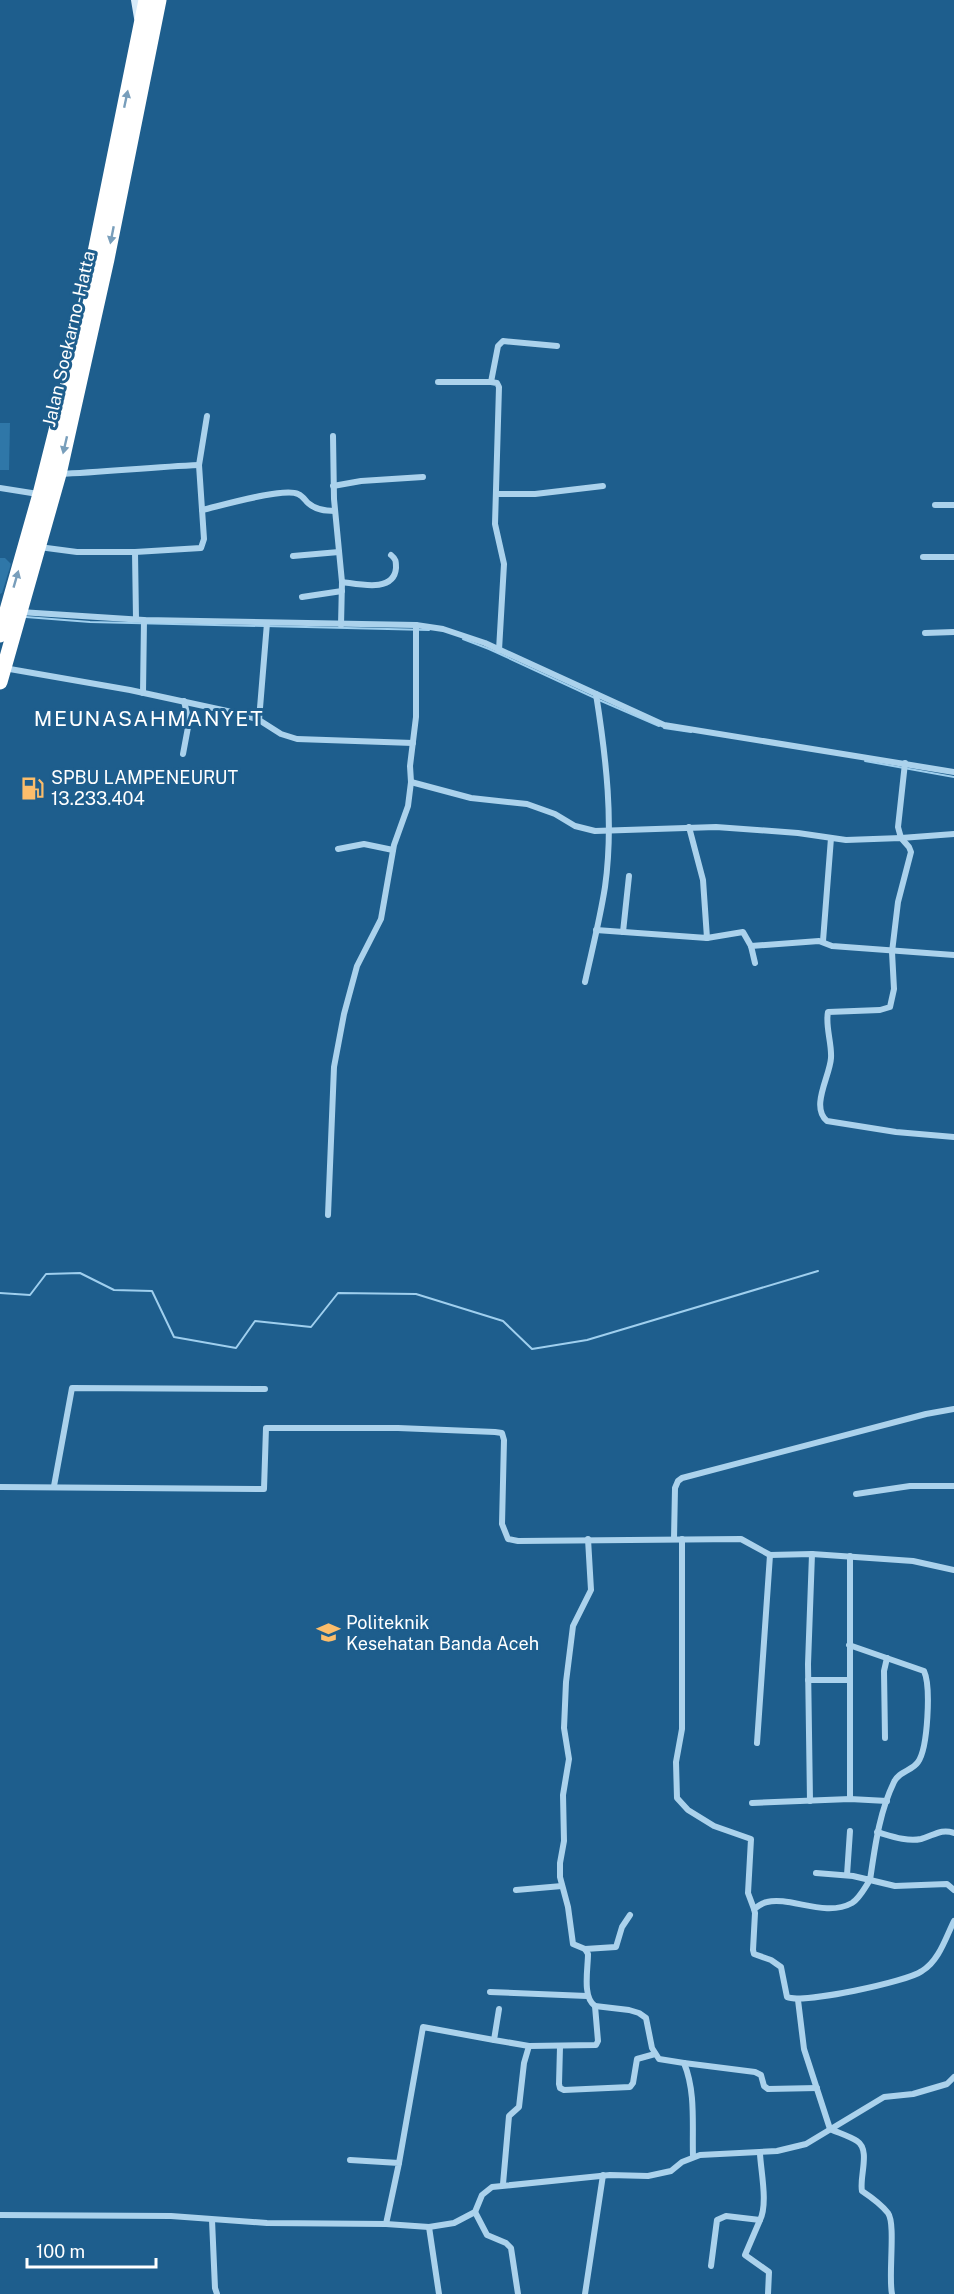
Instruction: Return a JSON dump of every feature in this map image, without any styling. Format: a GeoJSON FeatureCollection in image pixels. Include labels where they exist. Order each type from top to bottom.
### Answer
{"type":"FeatureCollection","features":[{"type":"Feature","properties":{"kind":"highway","name":"Jalan Soekarno-Hatta"},"geometry":{"type":"LineString","coordinates":[[2,675],[6,628],[116,180],[146,0]]}},
{"type":"Feature","properties":{"kind":"highway","name":"Jalan Soekarno-Hatta"},"geometry":{"type":"LineString","coordinates":[[121,155],[159,0]]}},
{"type":"Feature","properties":{"kind":"highway","name":"Jalan Soekarno-Hatta"},"geometry":{"type":"LineString","coordinates":[[6,628],[19,612],[58,474],[100,294],[116,180]]}},
{"type":"Feature","properties":{"kind":"main road"},"geometry":{"type":"LineString","coordinates":[[136,0],[141,27]]}},
{"type":"Feature","properties":{"kind":"street"},"geometry":{"type":"LineString","coordinates":[[491,382],[498,346],[503,341],[557,346]]}},
{"type":"Feature","properties":{"kind":"street"},"geometry":{"type":"LineString","coordinates":[[438,382],[491,382],[497,383],[499,387],[495,524],[504,564],[499,650]]}},
{"type":"Feature","properties":{"kind":"street"},"geometry":{"type":"LineString","coordinates":[[38,547],[77,552],[135,552],[201,548],[204,539],[199,465],[207,416]]}},
{"type":"Feature","properties":{"kind":"street"},"geometry":{"type":"LineString","coordinates":[[333,436],[333,486],[342,582],[341,625]]}},
{"type":"Feature","properties":{"kind":"street"},"geometry":{"type":"LineString","coordinates":[[58,474],[118,472],[151,467],[199,465]]}},
{"type":"Feature","properties":{"kind":"street"},"geometry":{"type":"LineString","coordinates":[[333,486],[361,481],[423,477]]}},
{"type":"Feature","properties":{"kind":"street"},"geometry":{"type":"LineString","coordinates":[[496,494],[535,494],[603,486]]}},
{"type":"Feature","properties":{"kind":"street"},"geometry":{"type":"LineString","coordinates":[[0,488],[40,494]]}},
{"type":"Feature","properties":{"kind":"street"},"geometry":{"type":"LineString","coordinates":[[202,510],[291,492],[299,494],[310,505],[318,509],[335,512]]}},
{"type":"Feature","properties":{"kind":"street"},"geometry":{"type":"LineString","coordinates":[[934,505],[954,505]]}},
{"type":"Feature","properties":{"kind":"street"},"geometry":{"type":"LineString","coordinates":[[135,552],[142,623],[144,693]]}},
{"type":"Feature","properties":{"kind":"street"},"geometry":{"type":"LineString","coordinates":[[293,556],[339,552]]}},
{"type":"Feature","properties":{"kind":"street"},"geometry":{"type":"LineString","coordinates":[[342,582],[366,585],[384,584],[390,581],[395,573],[396,565],[396,559],[391,555]]}},
{"type":"Feature","properties":{"kind":"street"},"geometry":{"type":"LineString","coordinates":[[923,557],[954,557]]}},
{"type":"Feature","properties":{"kind":"street"},"geometry":{"type":"LineString","coordinates":[[302,597],[342,591]]}},
{"type":"Feature","properties":{"kind":"street"},"geometry":{"type":"LineString","coordinates":[[19,612],[142,623],[443,628],[499,650],[664,725],[904,767],[954,772]]}},
{"type":"Feature","properties":{"kind":"street"},"geometry":{"type":"LineString","coordinates":[[259,720],[267,624]]}},
{"type":"Feature","properties":{"kind":"street"},"geometry":{"type":"LineString","coordinates":[[328,1215],[334,1067],[344,1014],[357,966],[381,919],[393,850],[408,806],[416,717],[416,626]]}},
{"type":"Feature","properties":{"kind":"street"},"geometry":{"type":"LineString","coordinates":[[925,633],[954,632]]}},
{"type":"Feature","properties":{"kind":"street"},"geometry":{"type":"LineString","coordinates":[[2,675],[184,700],[259,720],[281,734],[297,739],[413,743]]}},
{"type":"Feature","properties":{"kind":"street"},"geometry":{"type":"LineString","coordinates":[[585,982],[605,887],[608,832],[607,762],[596,694]]}},
{"type":"Feature","properties":{"kind":"street"},"geometry":{"type":"LineString","coordinates":[[183,754],[189,722],[184,700]]}},
{"type":"Feature","properties":{"kind":"street"},"geometry":{"type":"LineString","coordinates":[[904,767],[898,826],[901,838],[909,847],[910,858],[898,902],[892,952],[894,989],[890,1007],[880,1010],[830,1011],[827,1014],[831,1059],[821,1102],[822,1117],[827,1121],[897,1132],[954,1137]]}},
{"type":"Feature","properties":{"kind":"street"},"geometry":{"type":"LineString","coordinates":[[411,782],[471,798],[527,804],[555,814],[584,830],[608,832],[689,827],[798,833],[831,838],[901,838],[954,834]]}},
{"type":"Feature","properties":{"kind":"street"},"geometry":{"type":"LineString","coordinates":[[689,827],[704,880],[707,938]]}},
{"type":"Feature","properties":{"kind":"street"},"geometry":{"type":"LineString","coordinates":[[823,941],[831,838]]}},
{"type":"Feature","properties":{"kind":"street"},"geometry":{"type":"LineString","coordinates":[[338,849],[364,844],[393,850]]}},
{"type":"Feature","properties":{"kind":"street"},"geometry":{"type":"LineString","coordinates":[[624,932],[629,876]]}},
{"type":"Feature","properties":{"kind":"street"},"geometry":{"type":"LineString","coordinates":[[596,930],[707,938],[744,932],[756,963]]}},
{"type":"Feature","properties":{"kind":"street"},"geometry":{"type":"LineString","coordinates":[[751,946],[823,941],[832,946],[954,955]]}},
{"type":"Feature","properties":{"kind":"street"},"geometry":{"type":"LineString","coordinates":[[54,1486],[72,1388],[265,1389]]}},
{"type":"Feature","properties":{"kind":"street"},"geometry":{"type":"LineString","coordinates":[[674,1539],[675,1488],[682,1478],[926,1414],[954,1409]]}},
{"type":"Feature","properties":{"kind":"street"},"geometry":{"type":"LineString","coordinates":[[0,1487],[264,1489],[266,1428],[398,1428],[495,1432],[502,1433],[504,1440],[502,1524],[508,1539],[519,1541],[741,1539],[770,1555],[812,1554],[913,1561],[954,1570]]}},
{"type":"Feature","properties":{"kind":"street"},"geometry":{"type":"LineString","coordinates":[[856,1494],[910,1486],[954,1486]]}},
{"type":"Feature","properties":{"kind":"street"},"geometry":{"type":"LineString","coordinates":[[588,1539],[591,1590],[573,1626],[566,1682],[564,1728],[568,1759],[562,1806],[564,1818],[564,1841],[560,1863],[562,1886],[568,1906],[573,1944],[585,1949],[616,1947],[622,1928],[630,1915]]}},
{"type":"Feature","properties":{"kind":"street"},"geometry":{"type":"LineString","coordinates":[[682,1539],[682,1729],[676,1762],[677,1798],[688,1810],[714,1826],[751,1839],[748,1893],[755,1914],[753,1952],[779,1965],[782,1969],[787,1997],[798,2000],[842,1993],[912,1977],[933,1963],[954,1921]]}},
{"type":"Feature","properties":{"kind":"street"},"geometry":{"type":"LineString","coordinates":[[810,1802],[808,1680],[812,1554]]}},
{"type":"Feature","properties":{"kind":"street"},"geometry":{"type":"LineString","coordinates":[[757,1743],[770,1555]]}},
{"type":"Feature","properties":{"kind":"street"},"geometry":{"type":"LineString","coordinates":[[850,1556],[850,1799]]}},
{"type":"Feature","properties":{"kind":"street"},"geometry":{"type":"LineString","coordinates":[[754,1909],[765,1902],[777,1901],[807,1908],[832,1908],[849,1904],[857,1898],[870,1880],[877,1832],[895,1779],[912,1768],[921,1757],[925,1746],[927,1693],[924,1671],[849,1645]]}},
{"type":"Feature","properties":{"kind":"street"},"geometry":{"type":"LineString","coordinates":[[885,1738],[884,1671],[887,1658]]}},
{"type":"Feature","properties":{"kind":"street"},"geometry":{"type":"LineString","coordinates":[[808,1680],[849,1680]]}},
{"type":"Feature","properties":{"kind":"street"},"geometry":{"type":"LineString","coordinates":[[752,1803],[850,1799],[887,1801]]}},
{"type":"Feature","properties":{"kind":"street"},"geometry":{"type":"LineString","coordinates":[[847,1875],[850,1831]]}},
{"type":"Feature","properties":{"kind":"street"},"geometry":{"type":"LineString","coordinates":[[877,1832],[910,1839],[921,1839],[941,1831],[954,1833]]}},
{"type":"Feature","properties":{"kind":"street"},"geometry":{"type":"LineString","coordinates":[[816,1873],[847,1875],[895,1886],[947,1884],[954,1890]]}},
{"type":"Feature","properties":{"kind":"street"},"geometry":{"type":"LineString","coordinates":[[516,1890],[562,1886]]}},
{"type":"Feature","properties":{"kind":"street"},"geometry":{"type":"LineString","coordinates":[[585,1949],[588,1954],[587,1996],[591,2003],[596,2006],[629,2010],[646,2018],[655,2054],[659,2059],[755,2072],[761,2075],[764,2086],[768,2089],[817,2088]]}},
{"type":"Feature","properties":{"kind":"street"},"geometry":{"type":"LineString","coordinates":[[490,1992],[587,1996]]}},
{"type":"Feature","properties":{"kind":"street"},"geometry":{"type":"LineString","coordinates":[[798,2000],[804,2049],[831,2129],[858,2142],[862,2147],[864,2153],[860,2183],[862,2191],[879,2203],[891,2218],[890,2283],[892,2294]]}},
{"type":"Feature","properties":{"kind":"street"},"geometry":{"type":"LineString","coordinates":[[386,2224],[423,2027],[529,2046],[596,2045],[598,2041],[596,2006]]}},
{"type":"Feature","properties":{"kind":"street"},"geometry":{"type":"LineString","coordinates":[[494,2040],[499,2009]]}},
{"type":"Feature","properties":{"kind":"street"},"geometry":{"type":"LineString","coordinates":[[503,2184],[509,2116],[519,2107],[524,2063],[529,2046]]}},
{"type":"Feature","properties":{"kind":"street"},"geometry":{"type":"LineString","coordinates":[[560,2047],[559,2084],[564,2090],[630,2086],[633,2084],[637,2059],[655,2054]]}},
{"type":"Feature","properties":{"kind":"street"},"geometry":{"type":"LineString","coordinates":[[684,2063],[692,2093],[693,2157]]}},
{"type":"Feature","properties":{"kind":"street"},"geometry":{"type":"LineString","coordinates":[[518,2294],[511,2248],[506,2243],[487,2235],[476,2212],[478,2202],[487,2190],[503,2184],[603,2175],[659,2174],[671,2171],[693,2157],[760,2154],[806,2144],[884,2097],[914,2094],[947,2084],[953,2079]]}},
{"type":"Feature","properties":{"kind":"street"},"geometry":{"type":"LineString","coordinates":[[760,2154],[765,2202],[745,2255],[769,2272],[768,2294]]}},
{"type":"Feature","properties":{"kind":"street"},"geometry":{"type":"LineString","coordinates":[[350,2160],[399,2163]]}},
{"type":"Feature","properties":{"kind":"street"},"geometry":{"type":"LineString","coordinates":[[585,2294],[603,2175]]}},
{"type":"Feature","properties":{"kind":"street"},"geometry":{"type":"LineString","coordinates":[[0,2215],[171,2216],[267,2223],[386,2224],[429,2227],[454,2223],[476,2212]]}},
{"type":"Feature","properties":{"kind":"street"},"geometry":{"type":"LineString","coordinates":[[711,2266],[717,2220],[726,2216],[760,2220]]}},
{"type":"Feature","properties":{"kind":"street"},"geometry":{"type":"LineString","coordinates":[[212,2220],[217,2294]]}},
{"type":"Feature","properties":{"kind":"street"},"geometry":{"type":"LineString","coordinates":[[429,2227],[440,2294]]}},
{"type":"Feature","properties":{"kind":"shaded area"},"geometry":{"type":"Polygon","coordinates":[[[0,423],[10,423],[9,470],[0,470],[0,423]]]}},
{"type":"Feature","properties":{"kind":"shaded area"},"geometry":{"type":"Polygon","coordinates":[[[0,558],[5,558],[11,564],[0,594],[0,558]]]}},
{"type":"Feature","properties":{"kind":"waterway"},"geometry":{"type":"LineString","coordinates":[[26,617],[90,622],[429,630]]}},
{"type":"Feature","properties":{"kind":"waterway"},"geometry":{"type":"LineString","coordinates":[[463,639],[595,698]]}},
{"type":"Feature","properties":{"kind":"waterway"},"geometry":{"type":"LineString","coordinates":[[599,700],[659,726]]}},
{"type":"Feature","properties":{"kind":"waterway"},"geometry":{"type":"LineString","coordinates":[[664,728],[691,732]]}},
{"type":"Feature","properties":{"kind":"waterway"},"geometry":{"type":"LineString","coordinates":[[865,761],[954,777]]}},
{"type":"Feature","properties":{"kind":"waterway"},"geometry":{"type":"LineString","coordinates":[[0,1293],[30,1295],[46,1274],[80,1273],[114,1290],[152,1291],[174,1337],[236,1348],[255,1321],[311,1327],[338,1293],[416,1294],[503,1321],[532,1349],[587,1340],[818,1271]]}},
{"type":"Feature","properties":{"kind":"place","name":"SPBU LAMPENEURUT 13.233.404"},"geometry":{"type":"Point","coordinates":[33,788]}},
{"type":"Feature","properties":{"kind":"place","name":"Politeknik Kesehatan Banda Aceh"},"geometry":{"type":"Point","coordinates":[328,1633]}},
{"type":"Feature","properties":{"kind":"district","name":"MEUNASAHMANYET"},"geometry":{"type":"Point","coordinates":[149,719]}}]}
